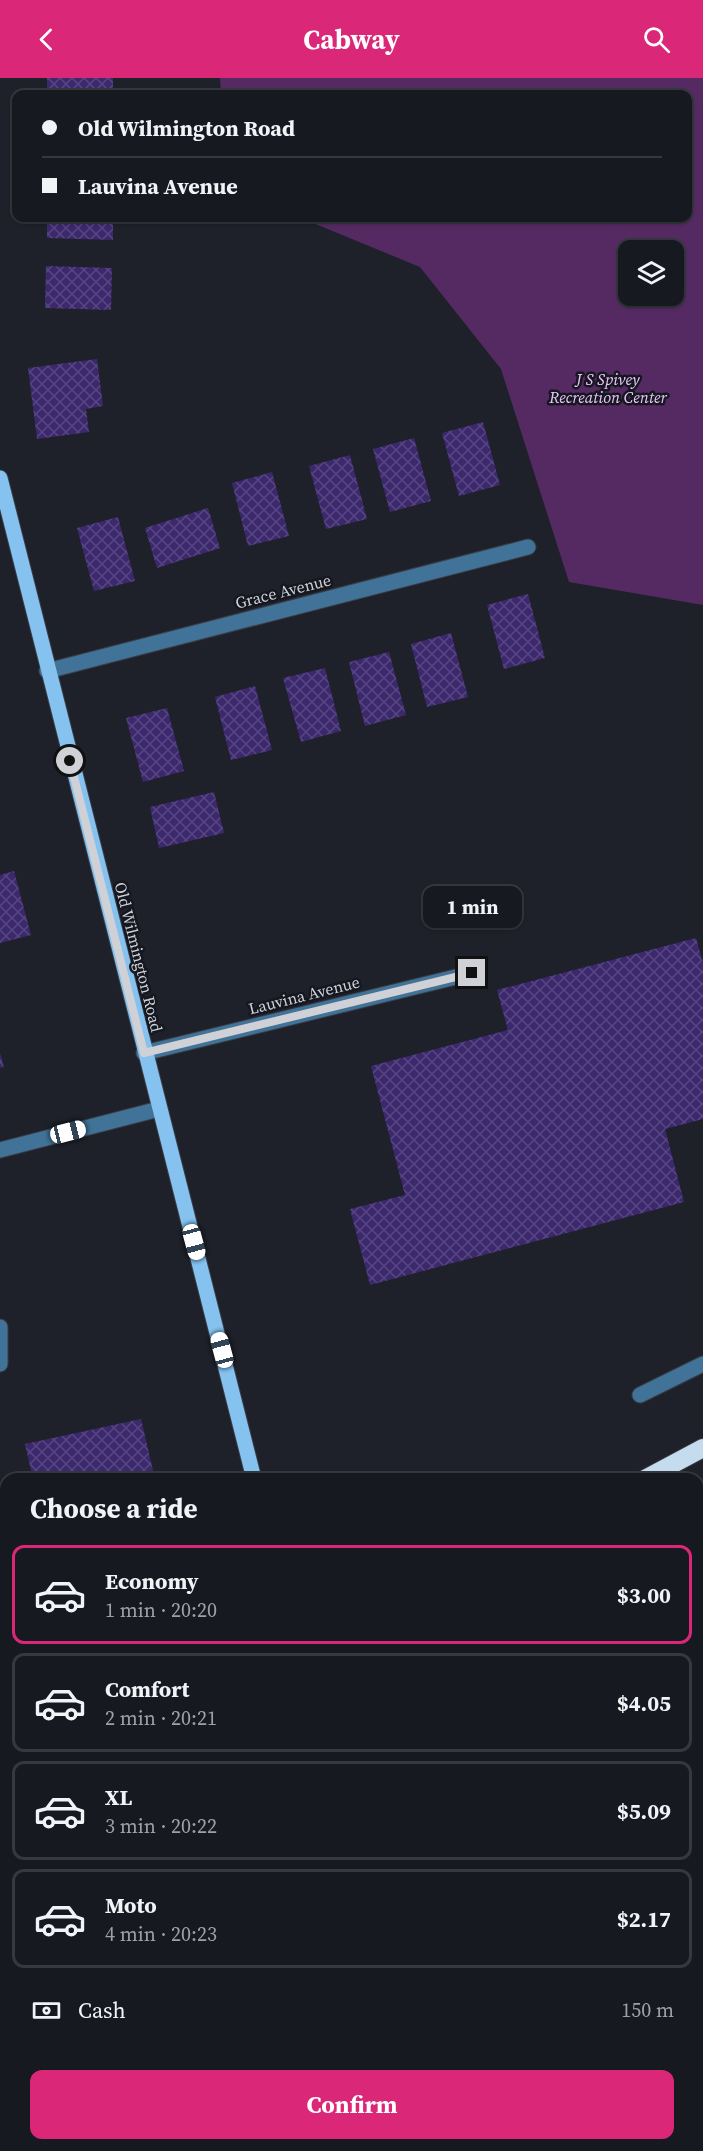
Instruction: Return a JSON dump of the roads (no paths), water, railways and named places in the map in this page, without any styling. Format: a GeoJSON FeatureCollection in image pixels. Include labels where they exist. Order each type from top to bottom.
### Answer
{"type":"FeatureCollection","features":[{"type":"Feature","properties":{"kind":"highway"},"geometry":{"type":"LineString","coordinates":[[656,1473],[703,1448]]}},
{"type":"Feature","properties":{"kind":"main road","name":"Old Wilmington Road"},"geometry":{"type":"LineString","coordinates":[[0,478],[47,671],[252,1473]]}},
{"type":"Feature","properties":{"kind":"street","name":"Grace Avenue"},"geometry":{"type":"LineString","coordinates":[[47,671],[528,547]]}},
{"type":"Feature","properties":{"kind":"street","name":"Lauvina Avenue"},"geometry":{"type":"LineString","coordinates":[[144,1053],[472,973]]}},
{"type":"Feature","properties":{"kind":"street"},"geometry":{"type":"LineString","coordinates":[[0,1150],[159,1109]]}},
{"type":"Feature","properties":{"kind":"street"},"geometry":{"type":"LineString","coordinates":[[0,1327],[0,1364]]}},
{"type":"Feature","properties":{"kind":"street"},"geometry":{"type":"LineString","coordinates":[[640,1395],[703,1364]]}},
{"type":"Feature","properties":{"kind":"park label","name":"J S Spivey Recreation Center"},"geometry":{"type":"Point","coordinates":[608,388]}}]}
